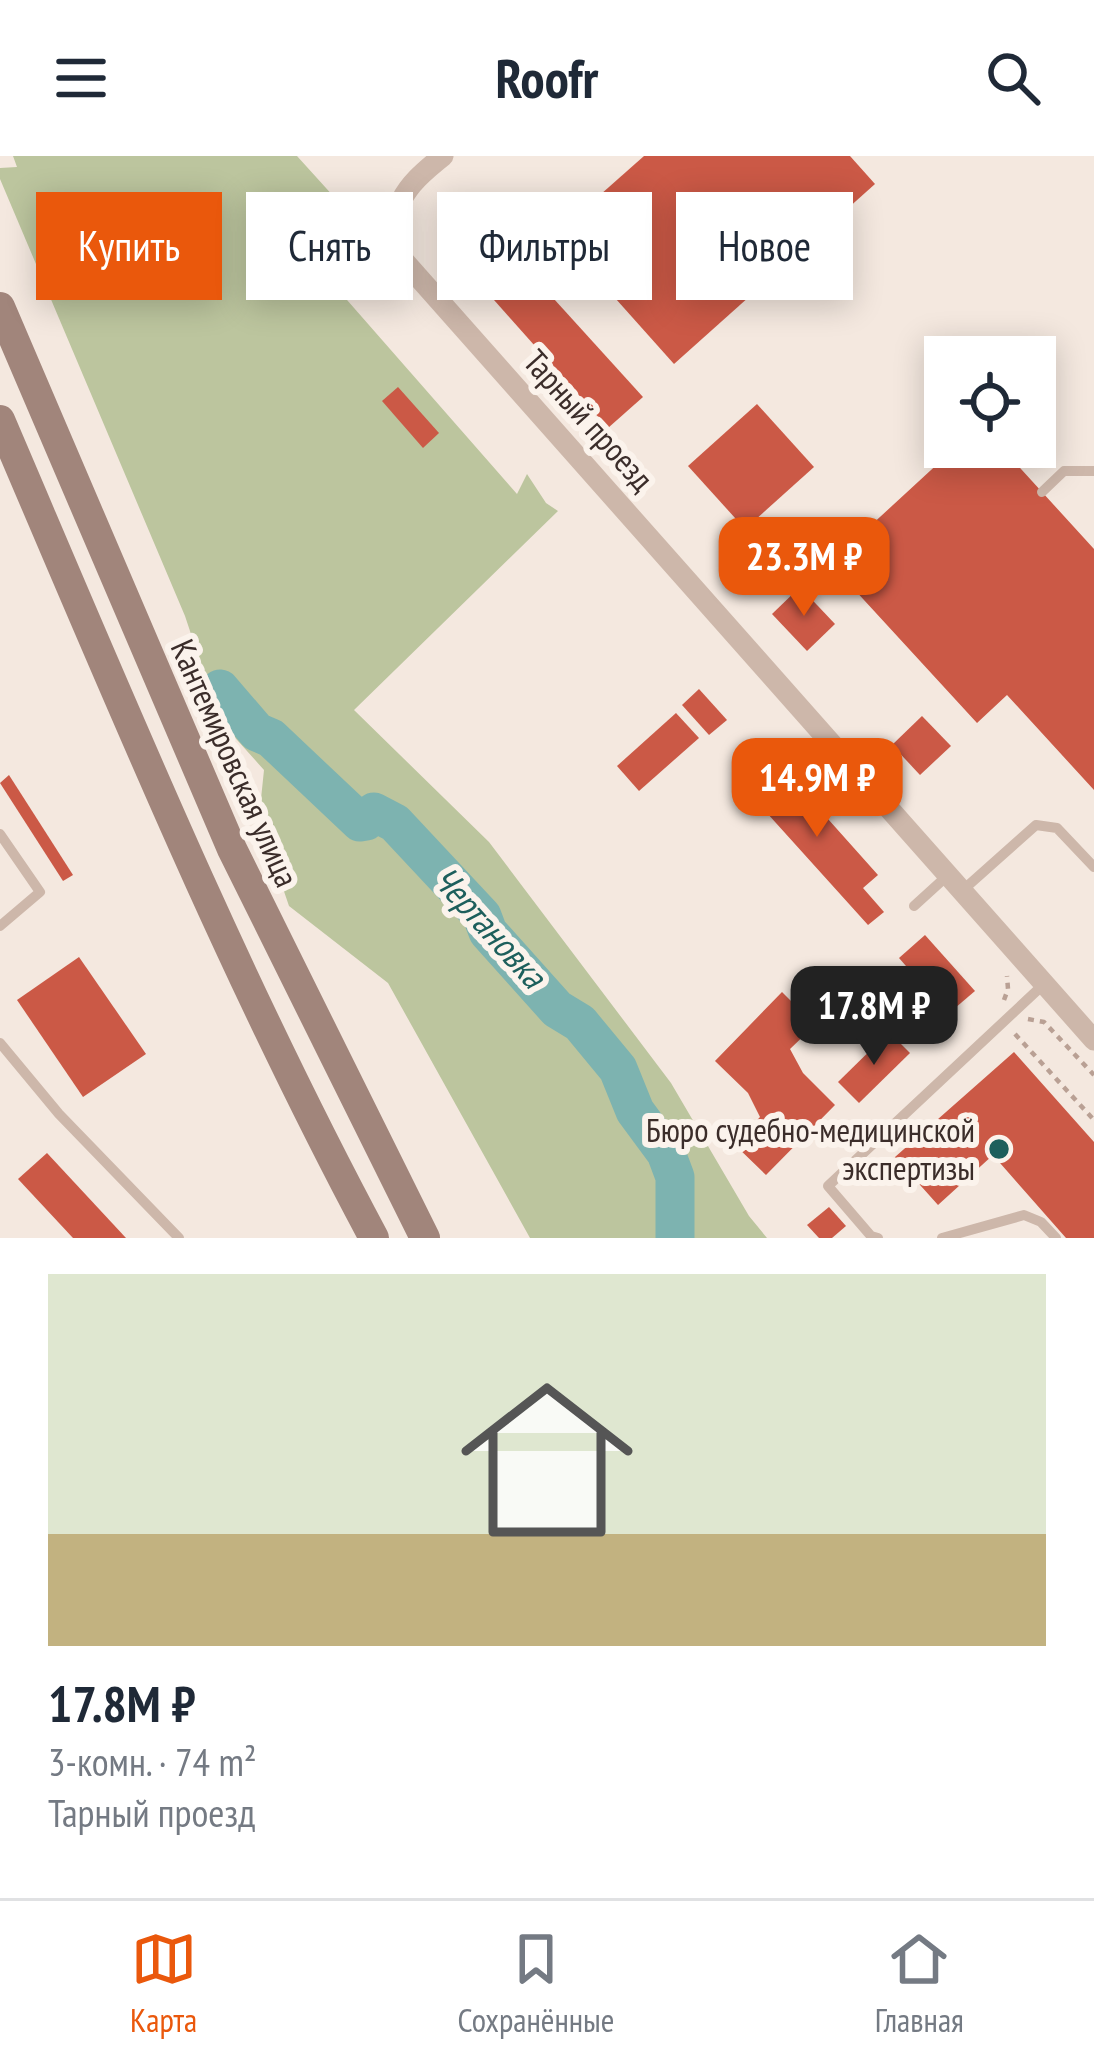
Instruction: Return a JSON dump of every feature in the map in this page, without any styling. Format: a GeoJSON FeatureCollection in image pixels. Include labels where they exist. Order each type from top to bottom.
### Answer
{"type":"FeatureCollection","features":[{"type":"Feature","properties":{"kind":"main road","name":"Кантемировская улица"},"geometry":{"type":"LineString","coordinates":[[0,308],[232,849],[425,1238]]}},
{"type":"Feature","properties":{"kind":"main road"},"geometry":{"type":"LineString","coordinates":[[0,420],[191,865],[374,1238]]}},
{"type":"Feature","properties":{"kind":"street","name":"Тарный проезд"},"geometry":{"type":"LineString","coordinates":[[443,156],[410,183],[398,209],[396,241],[404,261],[1094,1040]]}},
{"type":"Feature","properties":{"kind":"lane"},"geometry":{"type":"LineString","coordinates":[[1042,491],[1064,471],[1094,471]]}},
{"type":"Feature","properties":{"kind":"lane"},"geometry":{"type":"LineString","coordinates":[[914,906],[1036,824],[1057,828],[1094,867]]}},
{"type":"Feature","properties":{"kind":"lane"},"geometry":{"type":"LineString","coordinates":[[0,834],[40,892],[0,926]]}},
{"type":"Feature","properties":{"kind":"lane"},"geometry":{"type":"LineString","coordinates":[[878,1238],[872,1237],[828,1186],[1044,983]]}},
{"type":"Feature","properties":{"kind":"lane"},"geometry":{"type":"LineString","coordinates":[[0,1043],[59,1114],[178,1238]]}},
{"type":"Feature","properties":{"kind":"lane"},"geometry":{"type":"LineString","coordinates":[[942,1238],[1024,1215],[1041,1222],[1056,1238]]}},
{"type":"Feature","properties":{"kind":"path"},"geometry":{"type":"LineString","coordinates":[[1003,1021],[993,1010],[1006,995],[1006,971]]}},
{"type":"Feature","properties":{"kind":"path"},"geometry":{"type":"LineString","coordinates":[[1094,1076],[1038,1018],[1027,1019],[1012,1030],[1094,1120]]}},
{"type":"Feature","properties":{"kind":"green space"},"geometry":{"type":"Polygon","coordinates":[[[13,156],[297,156],[330,192],[246,192],[246,300],[347,300],[517,494],[527,474],[546,503],[558,511],[354,710],[489,842],[671,1083],[749,1216],[767,1238],[530,1238],[388,983],[289,906],[259,818],[264,770],[220,721],[185,616],[51,300],[222,300],[222,192],[36,192],[36,264],[0,179],[0,168],[17,167],[13,156]]]}},
{"type":"Feature","properties":{"kind":"building"},"geometry":{"type":"Polygon","coordinates":[[[644,156],[850,156],[875,184],[853,204],[853,192],[676,192],[676,300],[745,300],[674,364],[617,300],[652,300],[652,192],[603,192],[644,156]]]}},
{"type":"Feature","properties":{"kind":"building"},"geometry":{"type":"Polygon","coordinates":[[[494,300],[555,300],[643,397],[608,428],[494,300]]]}},
{"type":"Feature","properties":{"kind":"building"},"geometry":{"type":"Polygon","coordinates":[[[398,387],[439,433],[423,448],[382,401],[398,387]]]}},
{"type":"Feature","properties":{"kind":"building"},"geometry":{"type":"Polygon","coordinates":[[[757,404],[814,467],[745,529],[688,466],[757,404]]]}},
{"type":"Feature","properties":{"kind":"building"},"geometry":{"type":"Polygon","coordinates":[[[933,468],[1020,468],[1094,549],[1094,790],[1007,695],[977,723],[830,563],[933,468]]]}},
{"type":"Feature","properties":{"kind":"building"},"geometry":{"type":"Polygon","coordinates":[[[800,587],[835,624],[807,651],[772,614],[800,587]]]}},
{"type":"Feature","properties":{"kind":"building"},"geometry":{"type":"Polygon","coordinates":[[[699,689],[727,720],[709,735],[682,705],[699,689]]]}},
{"type":"Feature","properties":{"kind":"building"},"geometry":{"type":"Polygon","coordinates":[[[676,713],[699,738],[639,791],[617,766],[676,713]]]}},
{"type":"Feature","properties":{"kind":"building"},"geometry":{"type":"Polygon","coordinates":[[[922,716],[951,746],[920,775],[892,745],[922,716]]]}},
{"type":"Feature","properties":{"kind":"building"},"geometry":{"type":"Polygon","coordinates":[[[778,763],[878,875],[863,888],[884,912],[868,925],[747,791],[778,763]]]}},
{"type":"Feature","properties":{"kind":"building"},"geometry":{"type":"Polygon","coordinates":[[[9,775],[73,875],[63,881],[0,783],[9,775]]]}},
{"type":"Feature","properties":{"kind":"building"},"geometry":{"type":"Polygon","coordinates":[[[925,935],[975,991],[948,1014],[899,958],[925,935]]]}},
{"type":"Feature","properties":{"kind":"building"},"geometry":{"type":"Polygon","coordinates":[[[79,957],[146,1054],[83,1097],[17,1000],[79,957]]]}},
{"type":"Feature","properties":{"kind":"building"},"geometry":{"type":"Polygon","coordinates":[[[868,975],[887,996],[863,1017],[845,997],[868,975]]]}},
{"type":"Feature","properties":{"kind":"building"},"geometry":{"type":"Polygon","coordinates":[[[782,992],[815,1025],[790,1049],[803,1073],[835,1105],[766,1175],[734,1144],[760,1117],[748,1093],[715,1061],[782,992]]]}},
{"type":"Feature","properties":{"kind":"building"},"geometry":{"type":"Polygon","coordinates":[[[889,1032],[910,1053],[859,1103],[838,1082],[889,1032]]]}},
{"type":"Feature","properties":{"kind":"building","name":"Бюро судебно-медицинской экспертизы"},"geometry":{"type":"Polygon","coordinates":[[[1014,1052],[1094,1142],[1094,1238],[1066,1238],[993,1155],[938,1205],[895,1157],[1014,1052]]]}},
{"type":"Feature","properties":{"kind":"building"},"geometry":{"type":"Polygon","coordinates":[[[47,1153],[126,1238],[73,1238],[18,1179],[47,1153]]]}},
{"type":"Feature","properties":{"kind":"building"},"geometry":{"type":"Polygon","coordinates":[[[829,1207],[846,1226],[832,1238],[819,1238],[807,1225],[829,1207]]]}},
{"type":"Feature","properties":{"kind":"waterway","name":"Чертановка"},"geometry":{"type":"LineString","coordinates":[[220,689],[257,732],[271,738],[360,822],[374,812],[395,823],[482,916],[488,932],[557,1009],[580,1023],[618,1069],[635,1111],[666,1153],[675,1177],[675,1238]]}},
{"type":"Feature","properties":{"kind":"place","name":"Бюро судебно-медицинской экспертизы"},"geometry":{"type":"Point","coordinates":[999,1149]}}]}
